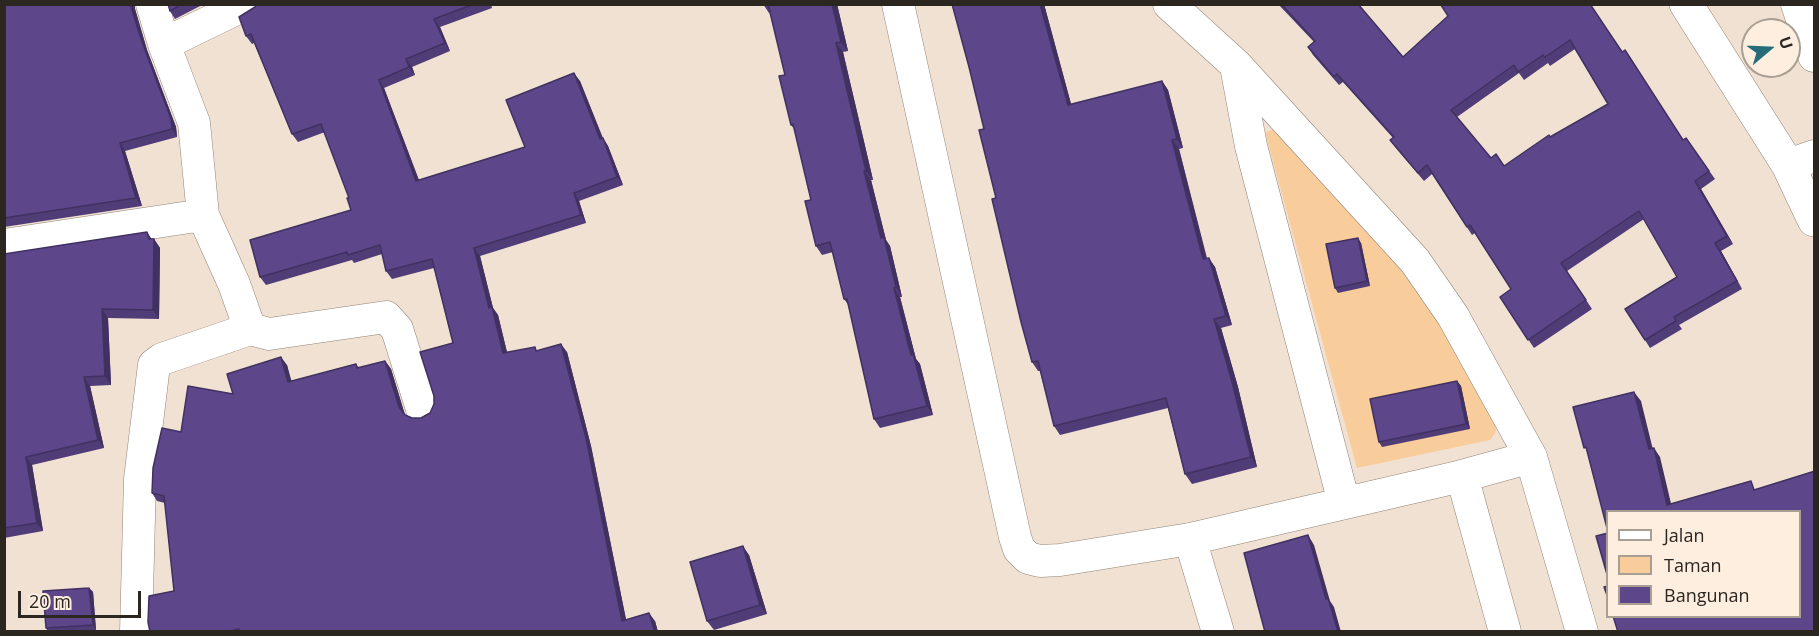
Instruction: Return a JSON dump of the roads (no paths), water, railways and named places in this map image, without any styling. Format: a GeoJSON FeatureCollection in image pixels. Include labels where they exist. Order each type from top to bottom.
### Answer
{"type":"FeatureCollection","features":[{"type":"Feature","properties":{"kind":"street"},"geometry":{"type":"LineString","coordinates":[[152,4],[164,44],[194,123],[203,215],[234,284],[250,329]]}},
{"type":"Feature","properties":{"kind":"street"},"geometry":{"type":"LineString","coordinates":[[164,44],[246,4]]}},
{"type":"Feature","properties":{"kind":"street"},"geometry":{"type":"LineString","coordinates":[[898,4],[1018,549],[1028,558],[1040,561],[1050,560],[1190,539],[1462,476],[1531,457]]}},
{"type":"Feature","properties":{"kind":"street"},"geometry":{"type":"LineString","coordinates":[[1169,4],[1236,65],[1415,261],[1453,316],[1531,457],[1582,632]]}},
{"type":"Feature","properties":{"kind":"street"},"geometry":{"type":"LineString","coordinates":[[1686,4],[1801,160],[1815,220]]}},
{"type":"Feature","properties":{"kind":"street"},"geometry":{"type":"LineString","coordinates":[[1797,4],[1815,56]]}},
{"type":"Feature","properties":{"kind":"street"},"geometry":{"type":"LineString","coordinates":[[1236,65],[1251,146],[1344,503]]}},
{"type":"Feature","properties":{"kind":"street"},"geometry":{"type":"LineString","coordinates":[[4,245],[203,215]]}},
{"type":"Feature","properties":{"kind":"street"},"geometry":{"type":"LineString","coordinates":[[136,632],[140,479],[154,365],[162,359],[250,329],[269,334],[386,316],[397,330],[422,409]]}},
{"type":"Feature","properties":{"kind":"street"},"geometry":{"type":"LineString","coordinates":[[1462,476],[1505,632]]}},
{"type":"Feature","properties":{"kind":"street"},"geometry":{"type":"LineString","coordinates":[[1190,539],[1218,632]]}}]}
